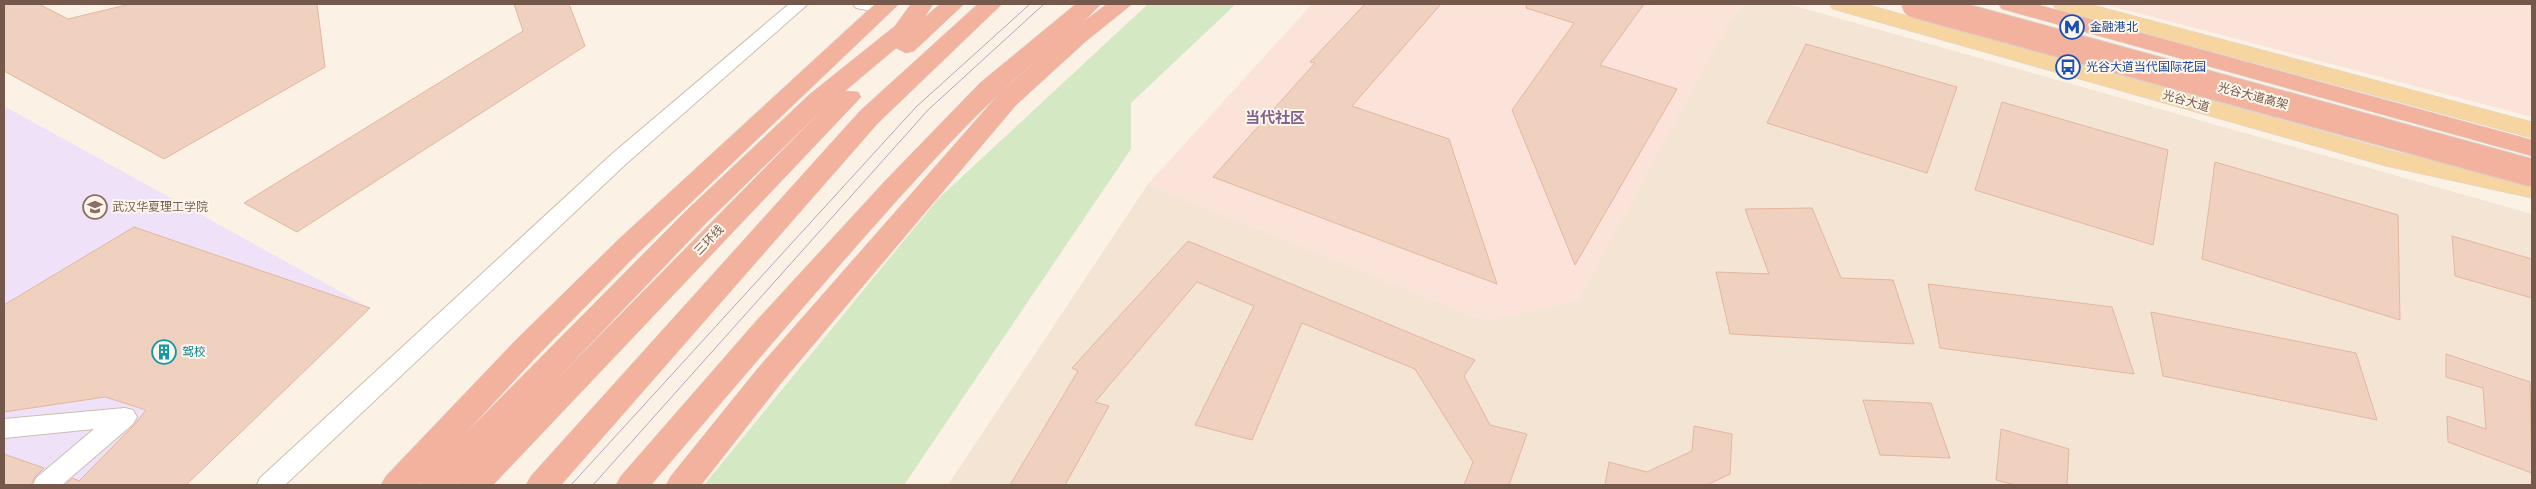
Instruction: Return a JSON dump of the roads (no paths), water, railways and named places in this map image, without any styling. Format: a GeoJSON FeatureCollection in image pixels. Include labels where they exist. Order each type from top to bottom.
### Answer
{"type":"FeatureCollection","features":[{"type":"Feature","properties":{"kind":"highway"},"geometry":{"type":"LineString","coordinates":[[903,31],[922,4]]}},
{"type":"Feature","properties":{"kind":"highway"},"geometry":{"type":"LineString","coordinates":[[435,485],[696,217],[819,99],[938,4]]}},
{"type":"Feature","properties":{"kind":"highway","name":"三环线"},"geometry":{"type":"LineString","coordinates":[[473,485],[838,107],[953,4]]}},
{"type":"Feature","properties":{"kind":"highway"},"geometry":{"type":"LineString","coordinates":[[542,485],[869,117],[991,4]]}},
{"type":"Feature","properties":{"kind":"highway"},"geometry":{"type":"LineString","coordinates":[[632,485],[750,348],[894,187],[989,88],[1089,4]]}},
{"type":"Feature","properties":{"kind":"highway"},"geometry":{"type":"LineString","coordinates":[[1077,37],[1101,4]]}},
{"type":"Feature","properties":{"kind":"highway"},"geometry":{"type":"LineString","coordinates":[[682,485],[770,374],[1007,100],[1077,37],[1121,4]]}},
{"type":"Feature","properties":{"kind":"highway","name":"光谷大道高架"},"geometry":{"type":"LineString","coordinates":[[1915,4],[2532,173]]}},
{"type":"Feature","properties":{"kind":"highway","name":"光谷大道高架"},"geometry":{"type":"LineString","coordinates":[[2010,4],[2532,148]]}},
{"type":"Feature","properties":{"kind":"highway"},"geometry":{"type":"LineString","coordinates":[[397,485],[544,330],[668,207],[878,5]]}},
{"type":"Feature","properties":{"kind":"highway"},"geometry":{"type":"LineString","coordinates":[[2207,83],[2403,153],[2532,190]]}},
{"type":"Feature","properties":{"kind":"highway"},"geometry":{"type":"LineString","coordinates":[[750,348],[888,236]]}},
{"type":"Feature","properties":{"kind":"highway"},"geometry":{"type":"LineString","coordinates":[[411,485],[599,317]]}},
{"type":"Feature","properties":{"kind":"main road","name":"光谷大道"},"geometry":{"type":"LineString","coordinates":[[1841,4],[2395,160],[2532,190]]}},
{"type":"Feature","properties":{"kind":"main road"},"geometry":{"type":"LineString","coordinates":[[2064,4],[2532,130]]}},
{"type":"Feature","properties":{"kind":"street"},"geometry":{"type":"LineString","coordinates":[[269,485],[620,158],[799,4]]}},
{"type":"Feature","properties":{"kind":"street"},"geometry":{"type":"LineString","coordinates":[[4,429],[125,417],[45,485]]}},
{"type":"Feature","properties":{"kind":"tram line"},"geometry":{"type":"LineString","coordinates":[[571,485],[916,107],[1030,4]]}},
{"type":"Feature","properties":{"kind":"tram line"},"geometry":{"type":"LineString","coordinates":[[593,485],[928,110],[1044,4]]}},
{"type":"Feature","properties":{"kind":"place","name":"金融港北"},"geometry":{"type":"Point","coordinates":[2072,27]}},
{"type":"Feature","properties":{"kind":"place","name":"光谷大道当代国际花园"},"geometry":{"type":"Point","coordinates":[2068,67]}},
{"type":"Feature","properties":{"kind":"place","name":"武汉华夏理工学院"},"geometry":{"type":"Point","coordinates":[95,207]}},
{"type":"Feature","properties":{"kind":"place","name":"驾校"},"geometry":{"type":"Point","coordinates":[164,352]}},
{"type":"Feature","properties":{"kind":"district","name":"当代社区"},"geometry":{"type":"Point","coordinates":[1275,118]}}]}
